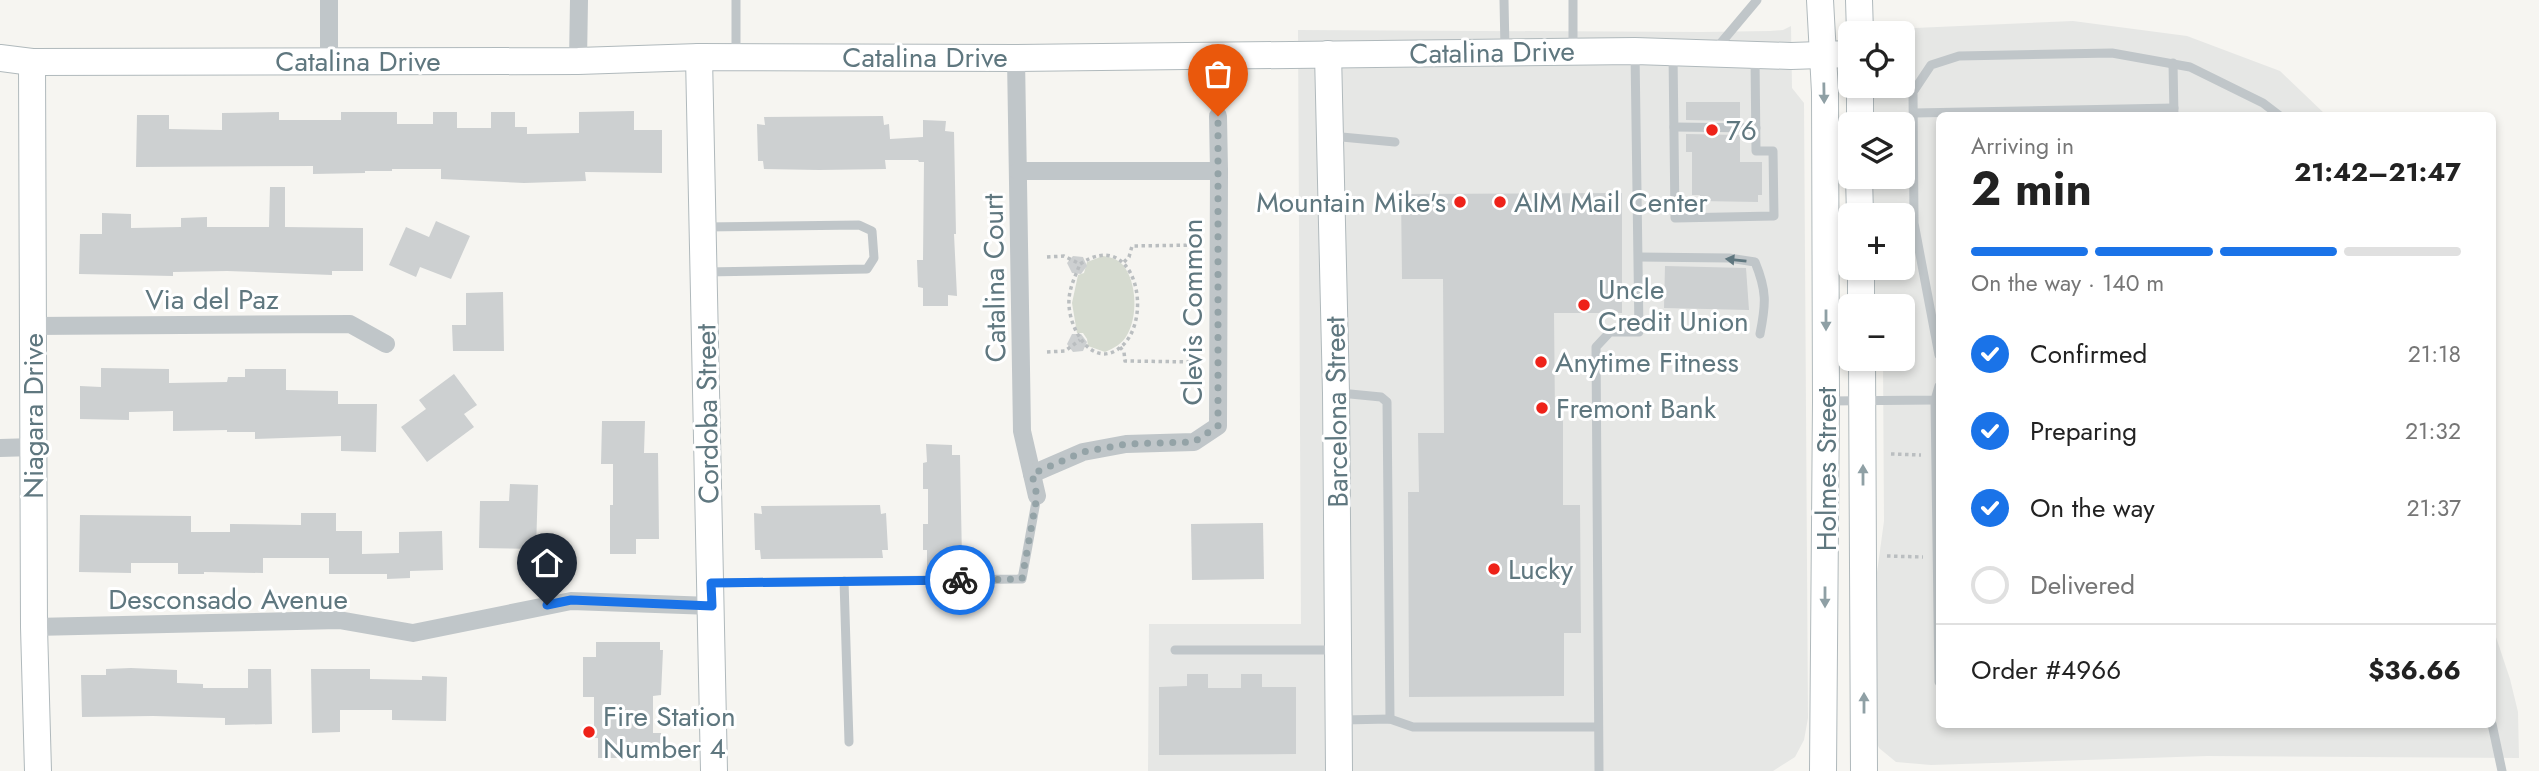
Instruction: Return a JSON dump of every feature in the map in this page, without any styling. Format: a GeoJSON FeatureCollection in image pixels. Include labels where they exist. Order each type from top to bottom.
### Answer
{"type":"FeatureCollection","features":[{"type":"Feature","properties":{"kind":"street"},"geometry":{"type":"LineString","coordinates":[[329,0],[330,60]]}},
{"type":"Feature","properties":{"kind":"street"},"geometry":{"type":"LineString","coordinates":[[578,61],[579,0]]}},
{"type":"Feature","properties":{"kind":"street","name":"Holmes Street"},"geometry":{"type":"LineString","coordinates":[[1820,0],[1823,55],[1826,401],[1823,771]]}},
{"type":"Feature","properties":{"kind":"street"},"geometry":{"type":"LineString","coordinates":[[1859,0],[1860,21]]}},
{"type":"Feature","properties":{"kind":"street","name":"Catalina Drive"},"geometry":{"type":"LineString","coordinates":[[0,58],[32,62],[578,61],[699,57],[1017,58],[1573,51],[1838,54]]}},
{"type":"Feature","properties":{"kind":"street","name":"Barcelona Street"},"geometry":{"type":"LineString","coordinates":[[1328,54],[1336,393],[1339,771]]}},
{"type":"Feature","properties":{"kind":"street","name":"Cordoba Street"},"geometry":{"type":"LineString","coordinates":[[699,57],[714,771]]}},
{"type":"Feature","properties":{"kind":"street","name":"Catalina Court"},"geometry":{"type":"LineString","coordinates":[[1017,58],[1022,431],[1037,496]]}},
{"type":"Feature","properties":{"kind":"street","name":"Niagara Drive"},"geometry":{"type":"LineString","coordinates":[[32,62],[34,627],[38,771]]}},
{"type":"Feature","properties":{"kind":"street","name":"Clevis Common"},"geometry":{"type":"LineString","coordinates":[[1032,474],[1083,452],[1126,444],[1194,442],[1218,426],[1218,116]]}},
{"type":"Feature","properties":{"kind":"street"},"geometry":{"type":"LineString","coordinates":[[1018,171],[1219,171]]}},
{"type":"Feature","properties":{"kind":"street","name":"Via del Paz"},"geometry":{"type":"LineString","coordinates":[[33,326],[350,324],[386,344]]}},
{"type":"Feature","properties":{"kind":"street","name":"Holmes Street"},"geometry":{"type":"LineString","coordinates":[[1862,371],[1864,771]]}},
{"type":"Feature","properties":{"kind":"street"},"geometry":{"type":"LineString","coordinates":[[0,448],[34,447]]}},
{"type":"Feature","properties":{"kind":"street","name":"Desconsado Avenue"},"geometry":{"type":"LineString","coordinates":[[34,627],[340,620],[414,634],[571,600],[712,594]]}},
{"type":"Feature","properties":{"kind":"lane"},"geometry":{"type":"LineString","coordinates":[[736,0],[736,57]]}},
{"type":"Feature","properties":{"kind":"lane"},"geometry":{"type":"LineString","coordinates":[[1504,0],[1505,52]]}},
{"type":"Feature","properties":{"kind":"lane"},"geometry":{"type":"LineString","coordinates":[[1573,0],[1573,51]]}},
{"type":"Feature","properties":{"kind":"lane"},"geometry":{"type":"LineString","coordinates":[[1712,54],[1757,0]]}},
{"type":"Feature","properties":{"kind":"lane"},"geometry":{"type":"LineString","coordinates":[[1599,771],[1596,346],[1610,331],[1639,332],[1635,51]]}},
{"type":"Feature","properties":{"kind":"lane"},"geometry":{"type":"LineString","coordinates":[[1673,52],[1675,218],[1774,216],[1773,151],[1756,151],[1755,55]]}},
{"type":"Feature","properties":{"kind":"lane"},"geometry":{"type":"LineString","coordinates":[[1914,112],[1913,92],[1931,65],[1959,56],[2112,53],[2190,66],[2263,103],[2275,112]]}},
{"type":"Feature","properties":{"kind":"lane"},"geometry":{"type":"LineString","coordinates":[[2173,63],[2174,112]]}},
{"type":"Feature","properties":{"kind":"lane"},"geometry":{"type":"LineString","coordinates":[[1915,113],[1936,114]]}},
{"type":"Feature","properties":{"kind":"lane"},"geometry":{"type":"LineString","coordinates":[[1674,127],[1756,128]]}},
{"type":"Feature","properties":{"kind":"lane"},"geometry":{"type":"LineString","coordinates":[[1330,136],[1395,142]]}},
{"type":"Feature","properties":{"kind":"lane"},"geometry":{"type":"LineString","coordinates":[[1914,189],[1914,223],[1936,339]]}},
{"type":"Feature","properties":{"kind":"lane"},"geometry":{"type":"LineString","coordinates":[[703,227],[859,225],[872,231],[874,258],[867,269],[704,272]]}},
{"type":"Feature","properties":{"kind":"lane"},"geometry":{"type":"LineString","coordinates":[[1639,257],[1729,258],[1755,262],[1764,283],[1765,308],[1760,334]]}},
{"type":"Feature","properties":{"kind":"lane"},"geometry":{"type":"LineString","coordinates":[[1336,393],[1381,397],[1387,402],[1390,719]]}},
{"type":"Feature","properties":{"kind":"lane"},"geometry":{"type":"LineString","coordinates":[[1936,396],[1936,470]]}},
{"type":"Feature","properties":{"kind":"lane"},"geometry":{"type":"LineString","coordinates":[[1826,401],[1935,400]]}},
{"type":"Feature","properties":{"kind":"lane"},"geometry":{"type":"LineString","coordinates":[[712,594],[844,581],[1022,579],[1037,496]]}},
{"type":"Feature","properties":{"kind":"lane"},"geometry":{"type":"LineString","coordinates":[[844,581],[849,742]]}},
{"type":"Feature","properties":{"kind":"lane"},"geometry":{"type":"LineString","coordinates":[[1175,650],[1338,650]]}},
{"type":"Feature","properties":{"kind":"lane"},"geometry":{"type":"LineString","coordinates":[[1339,720],[1390,719],[1413,727],[1598,727]]}},
{"type":"Feature","properties":{"kind":"lane"},"geometry":{"type":"LineString","coordinates":[[2493,728],[2502,771]]}},
{"type":"Feature","properties":{"kind":"path"},"geometry":{"type":"LineString","coordinates":[[1124,262],[1129,257],[1132,246],[1208,245]]}},
{"type":"Feature","properties":{"kind":"path"},"geometry":{"type":"LineString","coordinates":[[1101,253],[1111,255],[1124,262],[1133,277],[1137,309],[1132,333],[1120,347],[1103,354],[1088,348],[1071,321],[1070,290],[1080,264],[1101,253]]}},
{"type":"Feature","properties":{"kind":"path"},"geometry":{"type":"LineString","coordinates":[[1047,257],[1064,256],[1080,264]]}},
{"type":"Feature","properties":{"kind":"path"},"geometry":{"type":"LineString","coordinates":[[1047,352],[1065,351],[1081,340]]}},
{"type":"Feature","properties":{"kind":"path"},"geometry":{"type":"LineString","coordinates":[[1120,347],[1125,361],[1208,362]]}},
{"type":"Feature","properties":{"kind":"path"},"geometry":{"type":"LineString","coordinates":[[1891,454],[1924,455]]}},
{"type":"Feature","properties":{"kind":"path"},"geometry":{"type":"LineString","coordinates":[[1887,556],[1907,557]]}},
{"type":"Feature","properties":{"kind":"shaded area"},"geometry":{"type":"Polygon","coordinates":[[[2073,21],[2187,36],[2280,71],[2323,112],[1936,112],[1936,728],[2496,728],[2496,637],[2518,712],[2519,758],[2207,756],[1931,765],[1896,762],[1879,748],[1874,737],[1873,602],[1884,521],[1883,371],[1915,371],[1915,294],[1874,294],[1872,280],[1915,280],[1915,203],[1870,203],[1870,189],[1915,189],[1915,112],[1870,112],[1869,98],[1915,98],[1915,28],[2073,21]]]}},
{"type":"Feature","properties":{"kind":"shaded area"},"geometry":{"type":"Polygon","coordinates":[[[1791,26],[1792,88],[1804,103],[1808,718],[1804,740],[1795,757],[1773,771],[1148,771],[1149,624],[1301,624],[1298,30],[1702,32],[1770,31],[1791,26]]]}},
{"type":"Feature","properties":{"kind":"shaded area"},"geometry":{"type":"Polygon","coordinates":[[[1103,256],[1116,260],[1128,272],[1134,300],[1131,328],[1120,343],[1105,352],[1088,346],[1083,333],[1077,333],[1072,303],[1078,275],[1084,273],[1087,262],[1103,256]]]}},
{"type":"Feature","properties":{"kind":"building"},"geometry":{"type":"Polygon","coordinates":[[[1686,102],[1740,102],[1740,121],[1686,120],[1686,102]]]}},
{"type":"Feature","properties":{"kind":"building"},"geometry":{"type":"Polygon","coordinates":[[[634,111],[634,130],[662,130],[662,173],[585,172],[586,181],[524,183],[441,179],[441,169],[313,174],[313,166],[136,167],[137,115],[169,115],[169,129],[222,130],[222,113],[279,112],[279,120],[341,120],[341,112],[397,112],[397,124],[433,124],[433,112],[457,112],[457,128],[491,128],[491,112],[515,112],[515,127],[527,127],[527,134],[579,133],[579,112],[634,111]]]}},
{"type":"Feature","properties":{"kind":"building"},"geometry":{"type":"Polygon","coordinates":[[[883,116],[884,125],[889,124],[890,139],[923,137],[923,120],[946,121],[945,131],[954,132],[957,296],[948,295],[948,306],[923,306],[923,288],[918,287],[917,260],[923,260],[924,162],[885,160],[886,169],[819,170],[764,169],[763,161],[758,161],[757,124],[765,125],[764,117],[883,116]]]}},
{"type":"Feature","properties":{"kind":"building"},"geometry":{"type":"Polygon","coordinates":[[[1686,134],[1740,135],[1740,162],[1762,162],[1762,195],[1758,195],[1758,202],[1700,201],[1700,195],[1692,195],[1692,152],[1686,152],[1686,134]]]}},
{"type":"Feature","properties":{"kind":"building"},"geometry":{"type":"Polygon","coordinates":[[[270,187],[285,187],[285,227],[363,228],[363,271],[332,271],[332,275],[227,271],[173,272],[173,276],[79,274],[80,234],[102,234],[102,213],[131,214],[131,228],[181,227],[181,218],[207,217],[207,227],[269,227],[270,187]]]}},
{"type":"Feature","properties":{"kind":"building"},"geometry":{"type":"Polygon","coordinates":[[[1622,193],[1622,313],[1554,313],[1555,418],[1563,418],[1563,505],[1580,505],[1581,633],[1564,633],[1564,696],[1409,697],[1408,492],[1419,492],[1418,433],[1444,433],[1443,279],[1402,279],[1401,194],[1622,193]]]}},
{"type":"Feature","properties":{"kind":"building"},"geometry":{"type":"Polygon","coordinates":[[[436,221],[470,236],[451,279],[420,267],[416,277],[389,265],[406,227],[429,237],[436,221]]]}},
{"type":"Feature","properties":{"kind":"building"},"geometry":{"type":"Polygon","coordinates":[[[1073,256],[1083,257],[1087,266],[1081,274],[1072,273],[1067,263],[1073,256]]]}},
{"type":"Feature","properties":{"kind":"building"},"geometry":{"type":"Polygon","coordinates":[[[1665,266],[1746,268],[1749,310],[1664,308],[1665,266]]]}},
{"type":"Feature","properties":{"kind":"building"},"geometry":{"type":"Polygon","coordinates":[[[503,292],[504,351],[453,351],[452,325],[466,325],[466,293],[503,292]]]}},
{"type":"Feature","properties":{"kind":"building"},"geometry":{"type":"Polygon","coordinates":[[[1072,334],[1081,334],[1087,342],[1083,351],[1073,352],[1067,344],[1072,334]]]}},
{"type":"Feature","properties":{"kind":"building"},"geometry":{"type":"Polygon","coordinates":[[[101,368],[169,369],[169,383],[227,382],[228,377],[245,377],[245,369],[286,369],[286,390],[338,391],[338,404],[377,404],[376,452],[341,451],[341,436],[255,439],[255,432],[173,431],[173,411],[129,412],[129,420],[80,419],[80,386],[101,387],[101,368]]]}},
{"type":"Feature","properties":{"kind":"building"},"geometry":{"type":"Polygon","coordinates":[[[454,374],[477,405],[464,414],[474,427],[427,462],[401,427],[426,409],[419,400],[454,374]]]}},
{"type":"Feature","properties":{"kind":"building"},"geometry":{"type":"Polygon","coordinates":[[[602,421],[645,421],[644,453],[658,453],[659,539],[636,539],[636,554],[610,554],[613,464],[601,464],[602,421]]]}},
{"type":"Feature","properties":{"kind":"building"},"geometry":{"type":"Polygon","coordinates":[[[926,444],[952,445],[952,455],[960,455],[962,560],[953,560],[953,571],[927,571],[927,550],[923,550],[923,524],[928,524],[928,489],[923,489],[923,463],[927,462],[926,444]]]}},
{"type":"Feature","properties":{"kind":"building"},"geometry":{"type":"Polygon","coordinates":[[[510,484],[538,485],[536,549],[479,548],[480,501],[509,501],[510,484]]]}},
{"type":"Feature","properties":{"kind":"building"},"geometry":{"type":"Polygon","coordinates":[[[880,505],[881,514],[886,513],[888,550],[882,550],[883,558],[761,559],[760,550],[755,550],[754,513],[762,514],[761,506],[880,505]]]}},
{"type":"Feature","properties":{"kind":"building"},"geometry":{"type":"Polygon","coordinates":[[[301,513],[336,513],[336,531],[362,531],[362,554],[399,553],[399,532],[442,531],[443,570],[410,571],[410,578],[387,579],[387,574],[329,574],[329,558],[263,558],[263,573],[178,574],[178,563],[131,563],[131,573],[79,572],[80,515],[191,516],[191,532],[230,532],[230,524],[301,525],[301,513]]]}},
{"type":"Feature","properties":{"kind":"building"},"geometry":{"type":"Polygon","coordinates":[[[1263,523],[1264,579],[1192,580],[1191,524],[1263,523]]]}},
{"type":"Feature","properties":{"kind":"building"},"geometry":{"type":"Polygon","coordinates":[[[596,642],[660,642],[660,650],[663,650],[661,695],[653,696],[653,733],[661,733],[661,758],[598,758],[598,738],[594,738],[594,697],[583,697],[583,657],[596,657],[596,642]]]}},
{"type":"Feature","properties":{"kind":"building"},"geometry":{"type":"Polygon","coordinates":[[[106,669],[177,670],[177,683],[203,684],[203,688],[248,688],[248,669],[271,669],[272,724],[225,725],[225,718],[82,717],[81,675],[106,675],[106,669]]]}},
{"type":"Feature","properties":{"kind":"building"},"geometry":{"type":"Polygon","coordinates":[[[311,669],[370,669],[370,679],[422,680],[422,676],[447,677],[446,721],[392,720],[392,710],[340,710],[340,732],[312,733],[311,669]]]}},
{"type":"Feature","properties":{"kind":"building"},"geometry":{"type":"Polygon","coordinates":[[[1187,674],[1208,674],[1208,688],[1241,688],[1241,674],[1262,674],[1262,687],[1296,687],[1296,754],[1159,755],[1159,687],[1187,686],[1187,674]]]}},
{"type":"Feature","properties":{"kind":"way so far"},"geometry":{"type":"LineString","coordinates":[[960,580],[1022,579],[1037,496],[1032,474],[1083,452],[1126,444],[1194,442],[1218,426],[1218,116]]}},
{"type":"Feature","properties":{"kind":"place","name":"76"},"geometry":{"type":"Point","coordinates":[1712,130]}},
{"type":"Feature","properties":{"kind":"place","name":"Mountain Mike's"},"geometry":{"type":"Point","coordinates":[1460,202]}},
{"type":"Feature","properties":{"kind":"place","name":"AIM Mail Center"},"geometry":{"type":"Point","coordinates":[1500,202]}},
{"type":"Feature","properties":{"kind":"place","name":"Uncle Credit Union"},"geometry":{"type":"Point","coordinates":[1584,305]}},
{"type":"Feature","properties":{"kind":"place","name":"Anytime Fitness"},"geometry":{"type":"Point","coordinates":[1541,362]}},
{"type":"Feature","properties":{"kind":"place","name":"Fremont Bank"},"geometry":{"type":"Point","coordinates":[1542,408]}},
{"type":"Feature","properties":{"kind":"place","name":"Lucky"},"geometry":{"type":"Point","coordinates":[1494,569]}},
{"type":"Feature","properties":{"kind":"place","name":"Fire Station Number 4"},"geometry":{"type":"Point","coordinates":[589,732]}},
{"type":"Feature","properties":{"kind":"route"},"geometry":{"type":"LineString","coordinates":[[547,605],[571,600],[712,606],[711,583],[960,580]]}}]}
